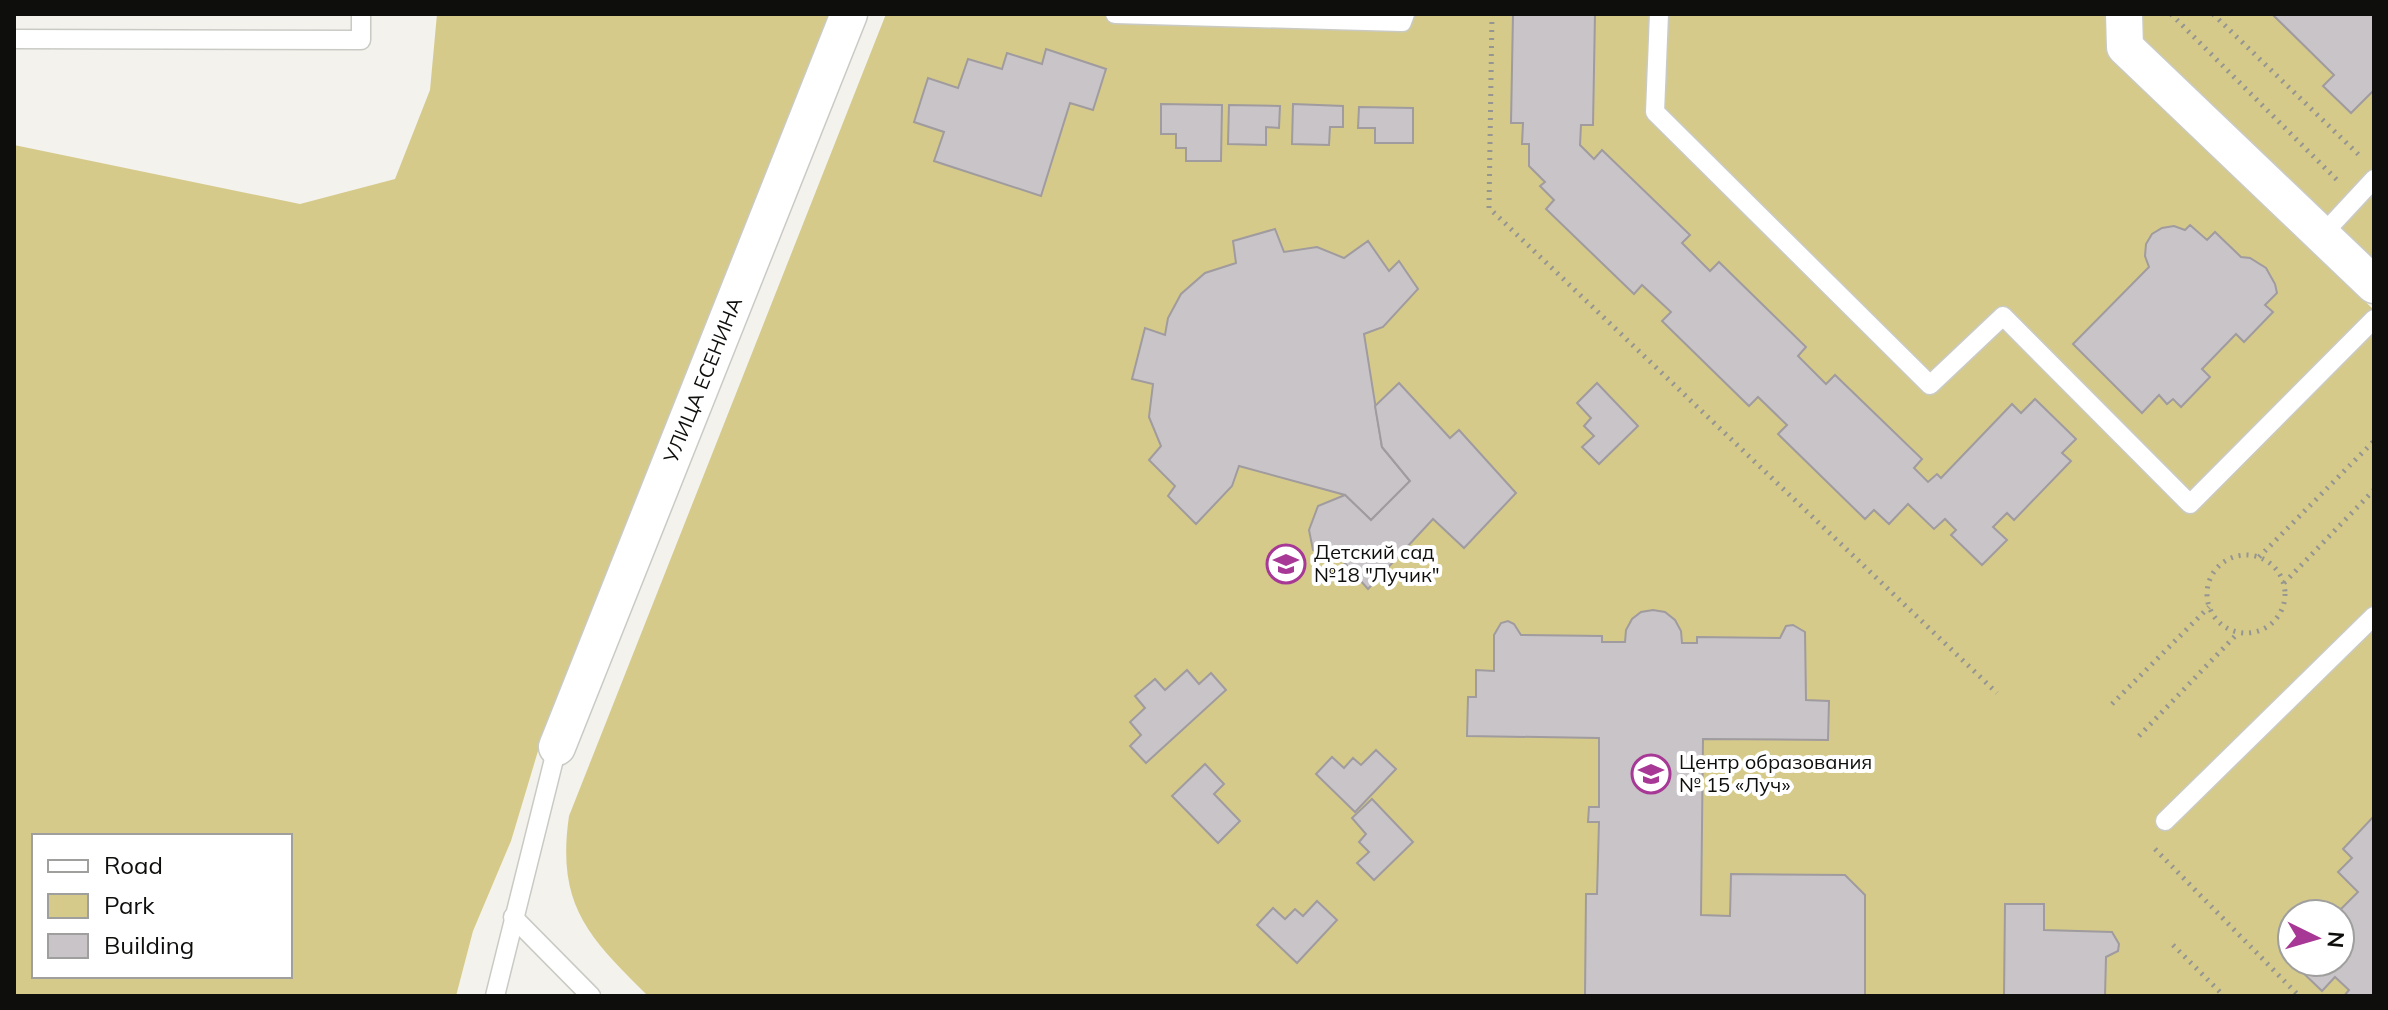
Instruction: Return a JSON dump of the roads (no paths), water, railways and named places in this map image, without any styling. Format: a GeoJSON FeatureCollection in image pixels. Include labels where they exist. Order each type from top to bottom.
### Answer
{"type":"FeatureCollection","features":[{"type":"Feature","properties":{"kind":"street","name":"УЛИЦА ЕСЕНИНА"},"geometry":{"type":"LineString","coordinates":[[557,747],[849,14]]}},
{"type":"Feature","properties":{"kind":"street"},"geometry":{"type":"LineString","coordinates":[[2124,14],[2125,47],[2374,285]]}},
{"type":"Feature","properties":{"kind":"lane"},"geometry":{"type":"LineString","coordinates":[[14,39],[361,40],[361,14]]}},
{"type":"Feature","properties":{"kind":"lane"},"geometry":{"type":"LineString","coordinates":[[1115,14],[1402,22],[1405,14]]}},
{"type":"Feature","properties":{"kind":"lane"},"geometry":{"type":"LineString","coordinates":[[1659,14],[1655,112],[1930,385],[2003,316],[2190,504],[2374,319]]}},
{"type":"Feature","properties":{"kind":"lane"},"geometry":{"type":"LineString","coordinates":[[2322,235],[2374,179]]}},
{"type":"Feature","properties":{"kind":"lane"},"geometry":{"type":"LineString","coordinates":[[2165,821],[2374,616]]}},
{"type":"Feature","properties":{"kind":"lane"},"geometry":{"type":"LineString","coordinates":[[495,996],[557,747]]}},
{"type":"Feature","properties":{"kind":"lane"},"geometry":{"type":"LineString","coordinates":[[513,917],[591,996]]}},
{"type":"Feature","properties":{"kind":"place","name":"Детский сад №18 \"Лучик\""},"geometry":{"type":"Point","coordinates":[1286,564]}},
{"type":"Feature","properties":{"kind":"place","name":"Центр образования № 15 «Луч»"},"geometry":{"type":"Point","coordinates":[1651,774]}}]}
